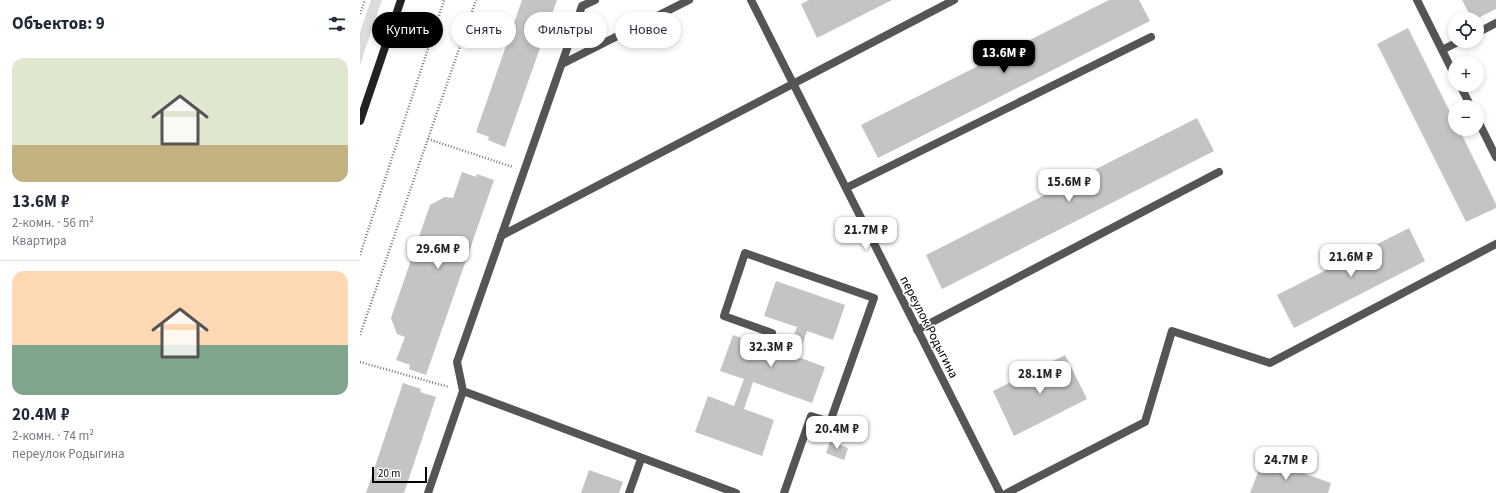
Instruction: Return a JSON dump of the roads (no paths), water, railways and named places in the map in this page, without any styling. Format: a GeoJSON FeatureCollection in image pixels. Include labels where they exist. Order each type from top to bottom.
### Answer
{"type":"FeatureCollection","features":[{"type":"Feature","properties":{"kind":"main road"},"geometry":{"type":"LineString","coordinates":[[360,121],[401,0]]}},
{"type":"Feature","properties":{"kind":"street"},"geometry":{"type":"LineString","coordinates":[[428,493],[463,391],[457,362],[582,6],[595,0]]}},
{"type":"Feature","properties":{"kind":"street"},"geometry":{"type":"LineString","coordinates":[[562,64],[687,0]]}},
{"type":"Feature","properties":{"kind":"street","name":"переулок Родыгина"},"geometry":{"type":"LineString","coordinates":[[751,0],[1000,493]]}},
{"type":"Feature","properties":{"kind":"street"},"geometry":{"type":"LineString","coordinates":[[502,236],[954,0]]}},
{"type":"Feature","properties":{"kind":"street"},"geometry":{"type":"LineString","coordinates":[[1417,0],[1448,62]]}},
{"type":"Feature","properties":{"kind":"street"},"geometry":{"type":"LineString","coordinates":[[1484,30],[1496,24]]}},
{"type":"Feature","properties":{"kind":"street"},"geometry":{"type":"LineString","coordinates":[[846,188],[1151,37]]}},
{"type":"Feature","properties":{"kind":"street"},"geometry":{"type":"LineString","coordinates":[[1442,50],[1448,47]]}},
{"type":"Feature","properties":{"kind":"street"},"geometry":{"type":"LineString","coordinates":[[1484,134],[1495,155]]}},
{"type":"Feature","properties":{"kind":"street"},"geometry":{"type":"LineString","coordinates":[[917,330],[1219,172]]}},
{"type":"Feature","properties":{"kind":"street"},"geometry":{"type":"LineString","coordinates":[[1007,493],[1145,422],[1172,331],[1270,363],[1496,244]]}},
{"type":"Feature","properties":{"kind":"street"},"geometry":{"type":"LineString","coordinates":[[772,333],[724,316],[745,253],[874,298],[830,422],[811,416],[784,493]]}},
{"type":"Feature","properties":{"kind":"street"},"geometry":{"type":"LineString","coordinates":[[463,391],[641,459],[736,493]]}},
{"type":"Feature","properties":{"kind":"street"},"geometry":{"type":"LineString","coordinates":[[629,493],[641,459]]}}]}
